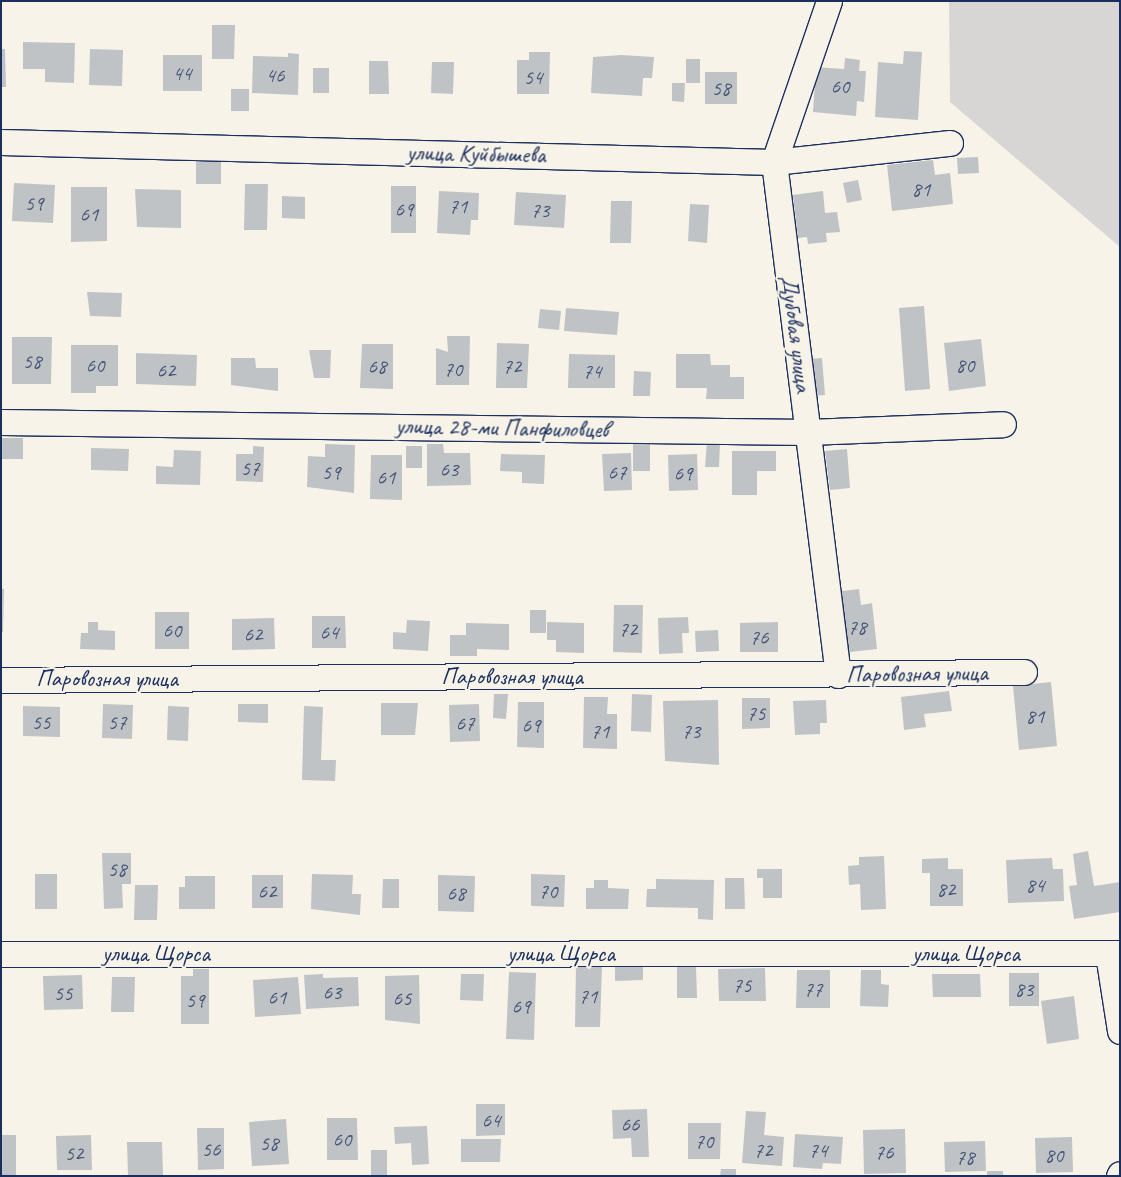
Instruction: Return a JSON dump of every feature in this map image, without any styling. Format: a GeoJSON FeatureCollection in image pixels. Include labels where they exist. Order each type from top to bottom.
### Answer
{"type":"FeatureCollection","features":[{"type":"Feature","properties":{"kind":"street","name":"Дубовая улица"},"geometry":{"type":"LineString","coordinates":[[829,1],[774,162],[838,675]]}},
{"type":"Feature","properties":{"kind":"street","name":"улица Куйбышева"},"geometry":{"type":"LineString","coordinates":[[1,142],[774,162],[950,143]]}},
{"type":"Feature","properties":{"kind":"street","name":"улица 28-ми Панфиловцев"},"geometry":{"type":"LineString","coordinates":[[1,422],[808,432],[1003,424]]}},
{"type":"Feature","properties":{"kind":"street","name":"Паровозная улица"},"geometry":{"type":"LineString","coordinates":[[1,680],[838,675],[1024,672]]}},
{"type":"Feature","properties":{"kind":"street","name":"улица Щорса"},"geometry":{"type":"LineString","coordinates":[[1,954],[1114,954]]}},
{"type":"Feature","properties":{"kind":"street"},"geometry":{"type":"LineString","coordinates":[[1114,954],[1120,1031]]}},
{"type":"Feature","properties":{"kind":"shaded area"},"geometry":{"type":"Polygon","coordinates":[[[949,1],[1120,1],[1120,247],[950,102],[949,1]]]}},
{"type":"Feature","properties":{"kind":"building"},"geometry":{"type":"Polygon","coordinates":[[[212,25],[235,25],[234,59],[212,59],[212,25]]]}},
{"type":"Feature","properties":{"kind":"building"},"geometry":{"type":"Polygon","coordinates":[[[23,42],[75,43],[74,83],[45,82],[45,69],[23,69],[23,42]]]}},
{"type":"Feature","properties":{"kind":"building"},"geometry":{"type":"Polygon","coordinates":[[[1,49],[5,49],[6,87],[1,87],[1,49]]]}},
{"type":"Feature","properties":{"kind":"building"},"geometry":{"type":"Polygon","coordinates":[[[90,49],[123,50],[122,86],[89,85],[90,49]]]}},
{"type":"Feature","properties":{"kind":"building"},"geometry":{"type":"Polygon","coordinates":[[[904,51],[922,52],[918,120],[875,117],[878,62],[903,64],[904,51]]]}},
{"type":"Feature","properties":{"kind":"building"},"geometry":{"type":"Polygon","coordinates":[[[529,52],[550,52],[549,94],[517,94],[517,60],[529,60],[529,52]]]}},
{"type":"Feature","properties":{"kind":"building"},"geometry":{"type":"Polygon","coordinates":[[[288,53],[299,54],[298,95],[252,93],[253,56],[288,57],[288,53]]]}},
{"type":"Feature","properties":{"kind":"building"},"geometry":{"type":"Polygon","coordinates":[[[163,55],[202,55],[202,91],[163,91],[163,55]]]}},
{"type":"Feature","properties":{"kind":"building"},"geometry":{"type":"Polygon","coordinates":[[[621,55],[654,57],[652,78],[643,78],[642,96],[591,93],[593,57],[621,55]]]}},
{"type":"Feature","properties":{"kind":"building"},"geometry":{"type":"Polygon","coordinates":[[[845,58],[860,60],[859,71],[866,71],[864,102],[857,101],[856,116],[813,112],[816,67],[844,69],[845,58]]]}},
{"type":"Feature","properties":{"kind":"building"},"geometry":{"type":"Polygon","coordinates":[[[686,59],[700,59],[700,83],[686,83],[686,59]]]}},
{"type":"Feature","properties":{"kind":"building"},"geometry":{"type":"Polygon","coordinates":[[[369,61],[388,61],[389,94],[369,94],[369,61]]]}},
{"type":"Feature","properties":{"kind":"building"},"geometry":{"type":"Polygon","coordinates":[[[432,62],[454,62],[453,94],[431,93],[432,62]]]}},
{"type":"Feature","properties":{"kind":"building"},"geometry":{"type":"Polygon","coordinates":[[[313,68],[329,68],[329,93],[313,93],[313,68]]]}},
{"type":"Feature","properties":{"kind":"building"},"geometry":{"type":"Polygon","coordinates":[[[705,72],[737,72],[737,104],[705,104],[705,72]]]}},
{"type":"Feature","properties":{"kind":"building"},"geometry":{"type":"Polygon","coordinates":[[[672,83],[685,83],[684,102],[672,101],[672,83]]]}},
{"type":"Feature","properties":{"kind":"building"},"geometry":{"type":"Polygon","coordinates":[[[231,89],[249,89],[249,111],[231,111],[231,89]]]}},
{"type":"Feature","properties":{"kind":"building"},"geometry":{"type":"Polygon","coordinates":[[[978,157],[979,173],[958,174],[957,158],[978,157]]]}},
{"type":"Feature","properties":{"kind":"building"},"geometry":{"type":"Polygon","coordinates":[[[933,160],[935,175],[950,173],[953,204],[892,211],[887,165],[933,160]]]}},
{"type":"Feature","properties":{"kind":"building"},"geometry":{"type":"Polygon","coordinates":[[[196,162],[221,162],[221,184],[196,184],[196,162]]]}},
{"type":"Feature","properties":{"kind":"building"},"geometry":{"type":"Polygon","coordinates":[[[858,180],[862,200],[847,203],[843,183],[858,180]]]}},
{"type":"Feature","properties":{"kind":"building"},"geometry":{"type":"Polygon","coordinates":[[[14,183],[55,185],[53,223],[12,221],[14,183]]]}},
{"type":"Feature","properties":{"kind":"building"},"geometry":{"type":"Polygon","coordinates":[[[245,184],[268,184],[267,230],[244,230],[245,184]]]}},
{"type":"Feature","properties":{"kind":"building"},"geometry":{"type":"Polygon","coordinates":[[[391,186],[416,186],[416,233],[391,233],[391,186]]]}},
{"type":"Feature","properties":{"kind":"building"},"geometry":{"type":"Polygon","coordinates":[[[71,187],[107,187],[107,241],[71,242],[71,187]]]}},
{"type":"Feature","properties":{"kind":"building"},"geometry":{"type":"Polygon","coordinates":[[[135,189],[181,190],[181,228],[137,227],[135,189]]]}},
{"type":"Feature","properties":{"kind":"building"},"geometry":{"type":"Polygon","coordinates":[[[439,191],[479,193],[478,220],[471,220],[470,235],[437,233],[439,191]]]}},
{"type":"Feature","properties":{"kind":"building"},"geometry":{"type":"Polygon","coordinates":[[[823,191],[825,213],[837,212],[840,232],[826,233],[827,242],[808,244],[807,237],[798,238],[793,195],[823,191]]]}},
{"type":"Feature","properties":{"kind":"building"},"geometry":{"type":"Polygon","coordinates":[[[516,192],[566,195],[564,228],[514,225],[516,192]]]}},
{"type":"Feature","properties":{"kind":"building"},"geometry":{"type":"Polygon","coordinates":[[[282,196],[305,197],[305,219],[282,218],[282,196]]]}},
{"type":"Feature","properties":{"kind":"building"},"geometry":{"type":"Polygon","coordinates":[[[611,201],[632,201],[631,243],[610,243],[611,201]]]}},
{"type":"Feature","properties":{"kind":"building"},"geometry":{"type":"Polygon","coordinates":[[[690,204],[709,205],[707,243],[688,241],[690,204]]]}},
{"type":"Feature","properties":{"kind":"building"},"geometry":{"type":"Polygon","coordinates":[[[87,292],[122,293],[121,317],[90,316],[87,292]]]}},
{"type":"Feature","properties":{"kind":"building"},"geometry":{"type":"Polygon","coordinates":[[[924,306],[930,389],[905,391],[899,308],[924,306]]]}},
{"type":"Feature","properties":{"kind":"building"},"geometry":{"type":"Polygon","coordinates":[[[566,308],[619,312],[617,335],[564,331],[566,308]]]}},
{"type":"Feature","properties":{"kind":"building"},"geometry":{"type":"Polygon","coordinates":[[[540,309],[561,311],[559,330],[538,328],[540,309]]]}},
{"type":"Feature","properties":{"kind":"building"},"geometry":{"type":"Polygon","coordinates":[[[447,336],[470,336],[469,385],[436,385],[436,348],[448,352],[447,336]]]}},
{"type":"Feature","properties":{"kind":"building"},"geometry":{"type":"Polygon","coordinates":[[[12,337],[52,337],[51,384],[12,384],[12,337]]]}},
{"type":"Feature","properties":{"kind":"building"},"geometry":{"type":"Polygon","coordinates":[[[981,339],[986,386],[949,391],[944,343],[981,339]]]}},
{"type":"Feature","properties":{"kind":"building"},"geometry":{"type":"Polygon","coordinates":[[[497,343],[529,344],[527,388],[496,388],[497,343]]]}},
{"type":"Feature","properties":{"kind":"building"},"geometry":{"type":"Polygon","coordinates":[[[362,344],[393,344],[393,389],[360,388],[362,344]]]}},
{"type":"Feature","properties":{"kind":"building"},"geometry":{"type":"Polygon","coordinates":[[[71,345],[118,345],[118,386],[96,386],[96,393],[71,393],[71,345]]]}},
{"type":"Feature","properties":{"kind":"building"},"geometry":{"type":"Polygon","coordinates":[[[309,350],[331,350],[330,378],[314,378],[309,350]]]}},
{"type":"Feature","properties":{"kind":"building"},"geometry":{"type":"Polygon","coordinates":[[[136,353],[197,355],[196,386],[136,384],[136,353]]]}},
{"type":"Feature","properties":{"kind":"building"},"geometry":{"type":"Polygon","coordinates":[[[569,354],[615,355],[615,388],[568,388],[569,354]]]}},
{"type":"Feature","properties":{"kind":"building"},"geometry":{"type":"Polygon","coordinates":[[[676,354],[710,354],[711,365],[730,365],[730,377],[744,377],[744,399],[706,399],[707,388],[676,388],[676,354]]]}},
{"type":"Feature","properties":{"kind":"building"},"geometry":{"type":"Polygon","coordinates":[[[231,358],[255,358],[256,368],[278,368],[278,391],[231,385],[231,358]]]}},
{"type":"Feature","properties":{"kind":"building"},"geometry":{"type":"Polygon","coordinates":[[[822,358],[825,395],[812,396],[809,359],[822,358]]]}},
{"type":"Feature","properties":{"kind":"building"},"geometry":{"type":"Polygon","coordinates":[[[634,371],[651,372],[650,396],[633,396],[634,371]]]}},
{"type":"Feature","properties":{"kind":"building"},"geometry":{"type":"Polygon","coordinates":[[[1,438],[23,438],[23,459],[1,459],[1,438]]]}},
{"type":"Feature","properties":{"kind":"building"},"geometry":{"type":"Polygon","coordinates":[[[650,442],[650,471],[633,471],[633,443],[650,442]]]}},
{"type":"Feature","properties":{"kind":"building"},"geometry":{"type":"Polygon","coordinates":[[[707,442],[720,443],[719,467],[705,467],[707,442]]]}},
{"type":"Feature","properties":{"kind":"building"},"geometry":{"type":"Polygon","coordinates":[[[325,444],[355,445],[354,493],[307,487],[308,456],[325,457],[325,444]]]}},
{"type":"Feature","properties":{"kind":"building"},"geometry":{"type":"Polygon","coordinates":[[[427,444],[443,444],[444,453],[470,453],[471,485],[427,486],[427,444]]]}},
{"type":"Feature","properties":{"kind":"building"},"geometry":{"type":"Polygon","coordinates":[[[253,446],[264,447],[263,482],[236,481],[236,454],[253,454],[253,446]]]}},
{"type":"Feature","properties":{"kind":"building"},"geometry":{"type":"Polygon","coordinates":[[[406,446],[422,446],[422,468],[406,468],[406,446]]]}},
{"type":"Feature","properties":{"kind":"building"},"geometry":{"type":"Polygon","coordinates":[[[91,448],[129,449],[128,471],[91,470],[91,448]]]}},
{"type":"Feature","properties":{"kind":"building"},"geometry":{"type":"Polygon","coordinates":[[[847,449],[850,488],[830,490],[825,451],[847,449]]]}},
{"type":"Feature","properties":{"kind":"building"},"geometry":{"type":"Polygon","coordinates":[[[174,450],[201,451],[200,485],[156,484],[156,466],[173,467],[174,450]]]}},
{"type":"Feature","properties":{"kind":"building"},"geometry":{"type":"Polygon","coordinates":[[[732,451],[776,451],[776,471],[757,471],[757,495],[732,495],[732,451]]]}},
{"type":"Feature","properties":{"kind":"building"},"geometry":{"type":"Polygon","coordinates":[[[631,453],[632,490],[604,491],[602,454],[631,453]]]}},
{"type":"Feature","properties":{"kind":"building"},"geometry":{"type":"Polygon","coordinates":[[[501,454],[545,455],[544,484],[522,483],[522,472],[500,471],[501,454]]]}},
{"type":"Feature","properties":{"kind":"building"},"geometry":{"type":"Polygon","coordinates":[[[697,454],[698,490],[669,491],[668,455],[697,454]]]}},
{"type":"Feature","properties":{"kind":"building"},"geometry":{"type":"Polygon","coordinates":[[[371,455],[402,455],[402,500],[370,499],[371,455]]]}},
{"type":"Feature","properties":{"kind":"building"},"geometry":{"type":"Polygon","coordinates":[[[1,589],[4,589],[3,632],[1,632],[1,589]]]}},
{"type":"Feature","properties":{"kind":"building"},"geometry":{"type":"Polygon","coordinates":[[[859,589],[861,605],[872,603],[877,649],[841,653],[834,592],[859,589]]]}},
{"type":"Feature","properties":{"kind":"building"},"geometry":{"type":"Polygon","coordinates":[[[614,605],[643,605],[642,653],[613,652],[614,605]]]}},
{"type":"Feature","properties":{"kind":"building"},"geometry":{"type":"Polygon","coordinates":[[[530,610],[546,610],[546,633],[530,633],[530,610]]]}},
{"type":"Feature","properties":{"kind":"building"},"geometry":{"type":"Polygon","coordinates":[[[155,612],[189,612],[189,649],[155,649],[155,612]]]}},
{"type":"Feature","properties":{"kind":"building"},"geometry":{"type":"Polygon","coordinates":[[[312,616],[345,616],[346,648],[312,648],[312,616]]]}},
{"type":"Feature","properties":{"kind":"building"},"geometry":{"type":"Polygon","coordinates":[[[688,617],[689,633],[682,633],[683,653],[659,654],[658,618],[688,617]]]}},
{"type":"Feature","properties":{"kind":"building"},"geometry":{"type":"Polygon","coordinates":[[[274,618],[275,649],[232,650],[232,619],[274,618]]]}},
{"type":"Feature","properties":{"kind":"building"},"geometry":{"type":"Polygon","coordinates":[[[407,620],[430,621],[428,651],[393,649],[393,632],[406,633],[407,620]]]}},
{"type":"Feature","properties":{"kind":"building"},"geometry":{"type":"Polygon","coordinates":[[[88,622],[98,622],[98,630],[115,631],[115,650],[80,649],[81,633],[88,633],[88,622]]]}},
{"type":"Feature","properties":{"kind":"building"},"geometry":{"type":"Polygon","coordinates":[[[547,622],[584,623],[584,653],[556,652],[556,640],[547,640],[547,622]]]}},
{"type":"Feature","properties":{"kind":"building"},"geometry":{"type":"Polygon","coordinates":[[[778,622],[778,652],[740,652],[740,623],[778,622]]]}},
{"type":"Feature","properties":{"kind":"building"},"geometry":{"type":"Polygon","coordinates":[[[466,623],[509,624],[509,650],[477,649],[477,656],[450,656],[450,635],[466,635],[466,623]]]}},
{"type":"Feature","properties":{"kind":"building"},"geometry":{"type":"Polygon","coordinates":[[[718,630],[719,651],[696,652],[695,631],[718,630]]]}},
{"type":"Feature","properties":{"kind":"building"},"geometry":{"type":"Polygon","coordinates":[[[1051,682],[1057,746],[1019,750],[1013,686],[1051,682]]]}},
{"type":"Feature","properties":{"kind":"building"},"geometry":{"type":"Polygon","coordinates":[[[949,691],[952,711],[924,714],[926,727],[904,730],[901,697],[949,691]]]}},
{"type":"Feature","properties":{"kind":"building"},"geometry":{"type":"Polygon","coordinates":[[[494,694],[508,694],[506,719],[493,718],[494,694]]]}},
{"type":"Feature","properties":{"kind":"building"},"geometry":{"type":"Polygon","coordinates":[[[632,694],[652,695],[651,732],[631,731],[632,694]]]}},
{"type":"Feature","properties":{"kind":"building"},"geometry":{"type":"Polygon","coordinates":[[[584,697],[608,697],[607,714],[617,714],[617,749],[583,748],[584,697]]]}},
{"type":"Feature","properties":{"kind":"building"},"geometry":{"type":"Polygon","coordinates":[[[742,698],[770,698],[770,728],[742,729],[742,698]]]}},
{"type":"Feature","properties":{"kind":"building"},"geometry":{"type":"Polygon","coordinates":[[[718,700],[719,765],[665,761],[663,701],[718,700]]]}},
{"type":"Feature","properties":{"kind":"building"},"geometry":{"type":"Polygon","coordinates":[[[826,700],[827,723],[820,723],[820,734],[795,735],[793,701],[826,700]]]}},
{"type":"Feature","properties":{"kind":"building"},"geometry":{"type":"Polygon","coordinates":[[[518,702],[544,702],[544,748],[517,747],[518,702]]]}},
{"type":"Feature","properties":{"kind":"building"},"geometry":{"type":"Polygon","coordinates":[[[381,703],[418,703],[415,735],[381,735],[381,703]]]}},
{"type":"Feature","properties":{"kind":"building"},"geometry":{"type":"Polygon","coordinates":[[[103,704],[133,705],[132,739],[102,738],[103,704]]]}},
{"type":"Feature","properties":{"kind":"building"},"geometry":{"type":"Polygon","coordinates":[[[238,704],[268,704],[268,723],[238,722],[238,704]]]}},
{"type":"Feature","properties":{"kind":"building"},"geometry":{"type":"Polygon","coordinates":[[[479,704],[480,741],[450,742],[449,705],[479,704]]]}},
{"type":"Feature","properties":{"kind":"building"},"geometry":{"type":"Polygon","coordinates":[[[23,706],[60,707],[60,737],[23,736],[23,706]]]}},
{"type":"Feature","properties":{"kind":"building"},"geometry":{"type":"Polygon","coordinates":[[[168,706],[189,707],[188,741],[167,740],[168,706]]]}},
{"type":"Feature","properties":{"kind":"building"},"geometry":{"type":"Polygon","coordinates":[[[304,706],[323,707],[321,760],[336,760],[335,781],[302,780],[304,706]]]}},
{"type":"Feature","properties":{"kind":"building"},"geometry":{"type":"Polygon","coordinates":[[[1088,851],[1094,886],[1120,882],[1120,912],[1074,919],[1069,886],[1077,885],[1073,854],[1088,851]]]}},
{"type":"Feature","properties":{"kind":"building"},"geometry":{"type":"Polygon","coordinates":[[[102,853],[131,853],[131,884],[122,884],[123,908],[104,909],[102,853]]]}},
{"type":"Feature","properties":{"kind":"building"},"geometry":{"type":"Polygon","coordinates":[[[884,856],[886,909],[861,910],[860,884],[849,885],[848,866],[859,865],[859,857],[884,856]]]}},
{"type":"Feature","properties":{"kind":"building"},"geometry":{"type":"Polygon","coordinates":[[[948,858],[948,869],[963,869],[963,906],[930,906],[930,873],[922,873],[922,859],[948,858]]]}},
{"type":"Feature","properties":{"kind":"building"},"geometry":{"type":"Polygon","coordinates":[[[1052,858],[1053,869],[1063,869],[1064,901],[1008,903],[1006,860],[1052,858]]]}},
{"type":"Feature","properties":{"kind":"building"},"geometry":{"type":"Polygon","coordinates":[[[757,869],[782,869],[782,898],[763,898],[763,878],[757,878],[757,869]]]}},
{"type":"Feature","properties":{"kind":"building"},"geometry":{"type":"Polygon","coordinates":[[[35,874],[57,874],[57,909],[35,909],[35,874]]]}},
{"type":"Feature","properties":{"kind":"building"},"geometry":{"type":"Polygon","coordinates":[[[312,874],[353,875],[352,894],[361,894],[360,915],[311,909],[312,874]]]}},
{"type":"Feature","properties":{"kind":"building"},"geometry":{"type":"Polygon","coordinates":[[[531,874],[565,875],[564,907],[531,906],[531,874]]]}},
{"type":"Feature","properties":{"kind":"building"},"geometry":{"type":"Polygon","coordinates":[[[252,875],[283,875],[283,908],[252,908],[252,875]]]}},
{"type":"Feature","properties":{"kind":"building"},"geometry":{"type":"Polygon","coordinates":[[[438,875],[475,876],[474,912],[438,911],[438,875]]]}},
{"type":"Feature","properties":{"kind":"building"},"geometry":{"type":"Polygon","coordinates":[[[185,876],[215,876],[215,909],[179,909],[179,887],[185,887],[185,876]]]}},
{"type":"Feature","properties":{"kind":"building"},"geometry":{"type":"Polygon","coordinates":[[[725,878],[744,878],[745,909],[725,909],[725,878]]]}},
{"type":"Feature","properties":{"kind":"building"},"geometry":{"type":"Polygon","coordinates":[[[383,879],[399,879],[399,908],[382,908],[383,879]]]}},
{"type":"Feature","properties":{"kind":"building"},"geometry":{"type":"Polygon","coordinates":[[[656,879],[714,880],[713,920],[698,919],[698,908],[646,907],[647,889],[656,889],[656,879]]]}},
{"type":"Feature","properties":{"kind":"building"},"geometry":{"type":"Polygon","coordinates":[[[594,880],[608,880],[608,888],[629,889],[628,909],[586,909],[586,888],[594,888],[594,880]]]}},
{"type":"Feature","properties":{"kind":"building"},"geometry":{"type":"Polygon","coordinates":[[[135,885],[158,885],[157,920],[134,920],[135,885]]]}},
{"type":"Feature","properties":{"kind":"building"},"geometry":{"type":"Polygon","coordinates":[[[615,958],[643,958],[643,980],[615,981],[615,958]]]}},
{"type":"Feature","properties":{"kind":"building"},"geometry":{"type":"Polygon","coordinates":[[[576,965],[602,966],[600,1027],[575,1027],[576,965]]]}},
{"type":"Feature","properties":{"kind":"building"},"geometry":{"type":"Polygon","coordinates":[[[677,967],[696,967],[697,998],[677,998],[677,967]]]}},
{"type":"Feature","properties":{"kind":"building"},"geometry":{"type":"Polygon","coordinates":[[[765,968],[766,1001],[719,1001],[718,969],[765,968]]]}},
{"type":"Feature","properties":{"kind":"building"},"geometry":{"type":"Polygon","coordinates":[[[193,969],[209,969],[209,1024],[181,1024],[181,976],[193,976],[193,969]]]}},
{"type":"Feature","properties":{"kind":"building"},"geometry":{"type":"Polygon","coordinates":[[[797,970],[830,970],[830,1008],[796,1008],[797,970]]]}},
{"type":"Feature","properties":{"kind":"building"},"geometry":{"type":"Polygon","coordinates":[[[861,970],[881,970],[881,984],[889,985],[888,1007],[860,1006],[861,970]]]}},
{"type":"Feature","properties":{"kind":"building"},"geometry":{"type":"Polygon","coordinates":[[[509,972],[536,973],[534,1040],[506,1039],[509,972]]]}},
{"type":"Feature","properties":{"kind":"building"},"geometry":{"type":"Polygon","coordinates":[[[1009,973],[1039,973],[1039,1006],[1009,1006],[1009,973]]]}},
{"type":"Feature","properties":{"kind":"building"},"geometry":{"type":"Polygon","coordinates":[[[323,974],[323,978],[358,977],[359,1006],[306,1009],[304,975],[323,974]]]}},
{"type":"Feature","properties":{"kind":"building"},"geometry":{"type":"Polygon","coordinates":[[[461,974],[484,974],[483,1001],[460,1000],[461,974]]]}},
{"type":"Feature","properties":{"kind":"building"},"geometry":{"type":"Polygon","coordinates":[[[932,974],[980,974],[981,997],[933,997],[932,974]]]}},
{"type":"Feature","properties":{"kind":"building"},"geometry":{"type":"Polygon","coordinates":[[[82,975],[83,1009],[44,1010],[43,976],[82,975]]]}},
{"type":"Feature","properties":{"kind":"building"},"geometry":{"type":"Polygon","coordinates":[[[419,975],[420,1024],[385,1020],[385,976],[419,975]]]}},
{"type":"Feature","properties":{"kind":"building"},"geometry":{"type":"Polygon","coordinates":[[[112,977],[135,977],[134,1012],[111,1012],[112,977]]]}},
{"type":"Feature","properties":{"kind":"building"},"geometry":{"type":"Polygon","coordinates":[[[298,977],[301,1014],[255,1017],[253,980],[298,977]]]}},
{"type":"Feature","properties":{"kind":"building"},"geometry":{"type":"Polygon","coordinates":[[[1074,996],[1079,1039],[1047,1044],[1041,1001],[1074,996]]]}},
{"type":"Feature","properties":{"kind":"building"},"geometry":{"type":"Polygon","coordinates":[[[476,1104],[505,1104],[505,1135],[476,1136],[476,1104]]]}},
{"type":"Feature","properties":{"kind":"building"},"geometry":{"type":"Polygon","coordinates":[[[647,1109],[649,1157],[632,1157],[631,1138],[613,1139],[612,1110],[647,1109]]]}},
{"type":"Feature","properties":{"kind":"building"},"geometry":{"type":"Polygon","coordinates":[[[746,1111],[766,1112],[764,1135],[784,1137],[782,1166],[742,1163],[746,1111]]]}},
{"type":"Feature","properties":{"kind":"building"},"geometry":{"type":"Polygon","coordinates":[[[327,1118],[357,1118],[358,1160],[327,1160],[327,1118]]]}},
{"type":"Feature","properties":{"kind":"building"},"geometry":{"type":"Polygon","coordinates":[[[286,1119],[289,1164],[252,1166],[249,1122],[286,1119]]]}},
{"type":"Feature","properties":{"kind":"building"},"geometry":{"type":"Polygon","coordinates":[[[688,1123],[721,1123],[720,1159],[688,1159],[688,1123]]]}},
{"type":"Feature","properties":{"kind":"building"},"geometry":{"type":"Polygon","coordinates":[[[427,1126],[429,1164],[412,1165],[411,1143],[395,1144],[394,1127],[427,1126]]]}},
{"type":"Feature","properties":{"kind":"building"},"geometry":{"type":"Polygon","coordinates":[[[197,1128],[224,1128],[224,1169],[198,1170],[197,1128]]]}},
{"type":"Feature","properties":{"kind":"building"},"geometry":{"type":"Polygon","coordinates":[[[905,1129],[906,1173],[864,1174],[863,1130],[905,1129]]]}},
{"type":"Feature","properties":{"kind":"building"},"geometry":{"type":"Polygon","coordinates":[[[795,1134],[843,1137],[841,1164],[823,1163],[822,1169],[793,1167],[795,1134]]]}},
{"type":"Feature","properties":{"kind":"building"},"geometry":{"type":"Polygon","coordinates":[[[1,1135],[16,1135],[16,1176],[1,1176],[1,1135]]]}},
{"type":"Feature","properties":{"kind":"building"},"geometry":{"type":"Polygon","coordinates":[[[91,1135],[92,1170],[57,1170],[56,1136],[91,1135]]]}},
{"type":"Feature","properties":{"kind":"building"},"geometry":{"type":"Polygon","coordinates":[[[1072,1137],[1073,1172],[1036,1173],[1035,1138],[1072,1137]]]}},
{"type":"Feature","properties":{"kind":"building"},"geometry":{"type":"Polygon","coordinates":[[[461,1139],[501,1139],[500,1162],[461,1162],[461,1139]]]}},
{"type":"Feature","properties":{"kind":"building"},"geometry":{"type":"Polygon","coordinates":[[[985,1141],[986,1171],[945,1172],[944,1142],[985,1141]]]}},
{"type":"Feature","properties":{"kind":"building"},"geometry":{"type":"Polygon","coordinates":[[[127,1142],[162,1142],[163,1176],[128,1176],[127,1142]]]}},
{"type":"Feature","properties":{"kind":"building"},"geometry":{"type":"Polygon","coordinates":[[[371,1150],[387,1150],[387,1176],[371,1176],[371,1150]]]}},
{"type":"Feature","properties":{"kind":"building"},"geometry":{"type":"Polygon","coordinates":[[[721,1169],[736,1169],[736,1176],[720,1176],[721,1169]]]}},
{"type":"Feature","properties":{"kind":"building"},"geometry":{"type":"Polygon","coordinates":[[[987,1171],[1003,1171],[1003,1176],[987,1176],[987,1171]]]}}]}
